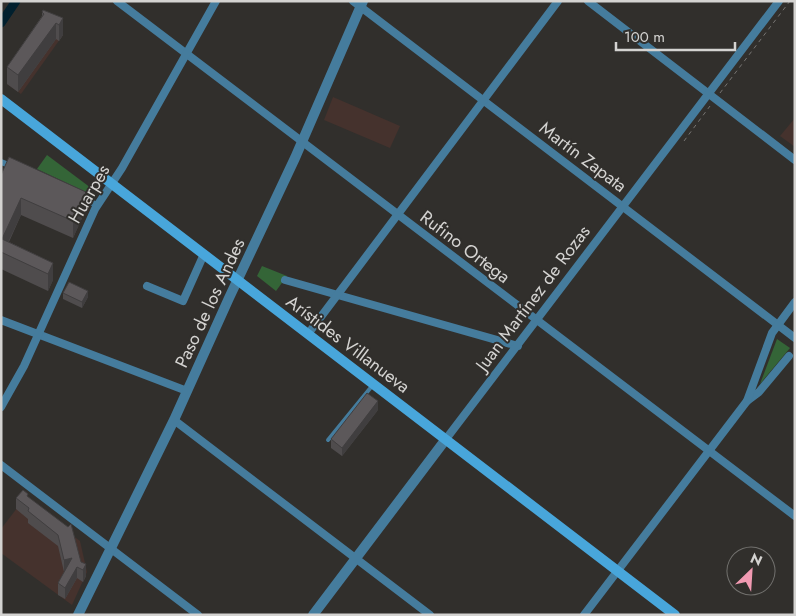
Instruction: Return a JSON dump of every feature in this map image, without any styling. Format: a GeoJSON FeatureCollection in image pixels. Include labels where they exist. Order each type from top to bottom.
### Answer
{"type":"FeatureCollection","features":[{"type":"Feature","properties":{"kind":"main road","name":"Arístides Villanueva"},"geometry":{"type":"LineString","coordinates":[[1,99],[675,615]]}},
{"type":"Feature","properties":{"kind":"street","name":"Rufino Ortega"},"geometry":{"type":"LineString","coordinates":[[117,1],[795,516]]}},
{"type":"Feature","properties":{"kind":"street","name":"Huarpes"},"geometry":{"type":"LineString","coordinates":[[1,408],[12,390],[97,205],[112,184],[216,1]]}},
{"type":"Feature","properties":{"kind":"street"},"geometry":{"type":"LineString","coordinates":[[308,334],[558,1]]}},
{"type":"Feature","properties":{"kind":"street"},"geometry":{"type":"LineString","coordinates":[[588,1],[795,160]]}},
{"type":"Feature","properties":{"kind":"street","name":"Juan Martínez de Rozas"},"geometry":{"type":"LineString","coordinates":[[313,615],[779,1]]}},
{"type":"Feature","properties":{"kind":"street","name":"Martín Zapata"},"geometry":{"type":"LineString","coordinates":[[359,3],[795,338]]}},
{"type":"Feature","properties":{"kind":"street","name":"Paso de los Andes"},"geometry":{"type":"LineString","coordinates":[[78,615],[187,392],[302,141],[359,3]]}},
{"type":"Feature","properties":{"kind":"street"},"geometry":{"type":"LineString","coordinates":[[1,162],[19,170]]}},
{"type":"Feature","properties":{"kind":"street"},"geometry":{"type":"LineString","coordinates":[[71,193],[97,205]]}},
{"type":"Feature","properties":{"kind":"street"},"geometry":{"type":"LineString","coordinates":[[147,286],[182,301],[204,254]]}},
{"type":"Feature","properties":{"kind":"street"},"geometry":{"type":"LineString","coordinates":[[285,280],[518,346]]}},
{"type":"Feature","properties":{"kind":"street"},"geometry":{"type":"LineString","coordinates":[[584,615],[746,401],[778,324],[795,302]]}},
{"type":"Feature","properties":{"kind":"street"},"geometry":{"type":"LineString","coordinates":[[1,320],[187,392]]}},
{"type":"Feature","properties":{"kind":"street"},"geometry":{"type":"LineString","coordinates":[[746,401],[760,392],[789,356]]}},
{"type":"Feature","properties":{"kind":"street"},"geometry":{"type":"LineString","coordinates":[[174,420],[430,615]]}},
{"type":"Feature","properties":{"kind":"street"},"geometry":{"type":"LineString","coordinates":[[1,465],[193,613]]}},
{"type":"Feature","properties":{"kind":"lane"},"geometry":{"type":"LineString","coordinates":[[328,440],[373,384]]}},
{"type":"Feature","properties":{"kind":"shaded area"},"geometry":{"type":"Polygon","coordinates":[[[46,28],[63,35],[21,94],[7,84],[46,28]]]}},
{"type":"Feature","properties":{"kind":"shaded area"},"geometry":{"type":"Polygon","coordinates":[[[333,97],[400,126],[390,148],[324,120],[333,97]]]}},
{"type":"Feature","properties":{"kind":"shaded area"},"geometry":{"type":"Polygon","coordinates":[[[795,118],[795,147],[780,136],[795,118]]]}},
{"type":"Feature","properties":{"kind":"shaded area"},"geometry":{"type":"Polygon","coordinates":[[[24,499],[80,541],[87,572],[72,605],[1,553],[1,529],[24,499]]]}},
{"type":"Feature","properties":{"kind":"green space"},"geometry":{"type":"Polygon","coordinates":[[[47,155],[91,188],[88,193],[37,169],[47,155]]]}},
{"type":"Feature","properties":{"kind":"green space"},"geometry":{"type":"Polygon","coordinates":[[[262,266],[287,276],[276,291],[257,276],[262,266]]]}},
{"type":"Feature","properties":{"kind":"green space"},"geometry":{"type":"Polygon","coordinates":[[[777,339],[790,348],[760,384],[777,339]]]}},
{"type":"Feature","properties":{"kind":"building"},"geometry":{"type":"Polygon","coordinates":[[[43,10],[63,18],[59,25],[56,23],[18,75],[7,67],[44,14],[43,10]]]}},
{"type":"Feature","properties":{"kind":"building"},"geometry":{"type":"Polygon","coordinates":[[[9,157],[86,192],[73,221],[21,198],[2,239],[53,263],[48,274],[1,252],[1,175],[9,157]]]}},
{"type":"Feature","properties":{"kind":"building"},"geometry":{"type":"Polygon","coordinates":[[[69,282],[88,291],[82,302],[63,293],[69,282]]]}},
{"type":"Feature","properties":{"kind":"building"},"geometry":{"type":"Polygon","coordinates":[[[367,393],[378,401],[342,448],[331,439],[367,393]]]}},
{"type":"Feature","properties":{"kind":"building"},"geometry":{"type":"Polygon","coordinates":[[[23,490],[28,494],[27,496],[68,527],[71,524],[81,562],[86,564],[83,570],[77,567],[65,588],[58,583],[72,558],[64,560],[58,535],[28,511],[29,508],[16,498],[23,490]]]}},
{"type":"Feature","properties":{"kind":"waterway"},"geometry":{"type":"LineString","coordinates":[[1,23],[16,1]]}}]}
